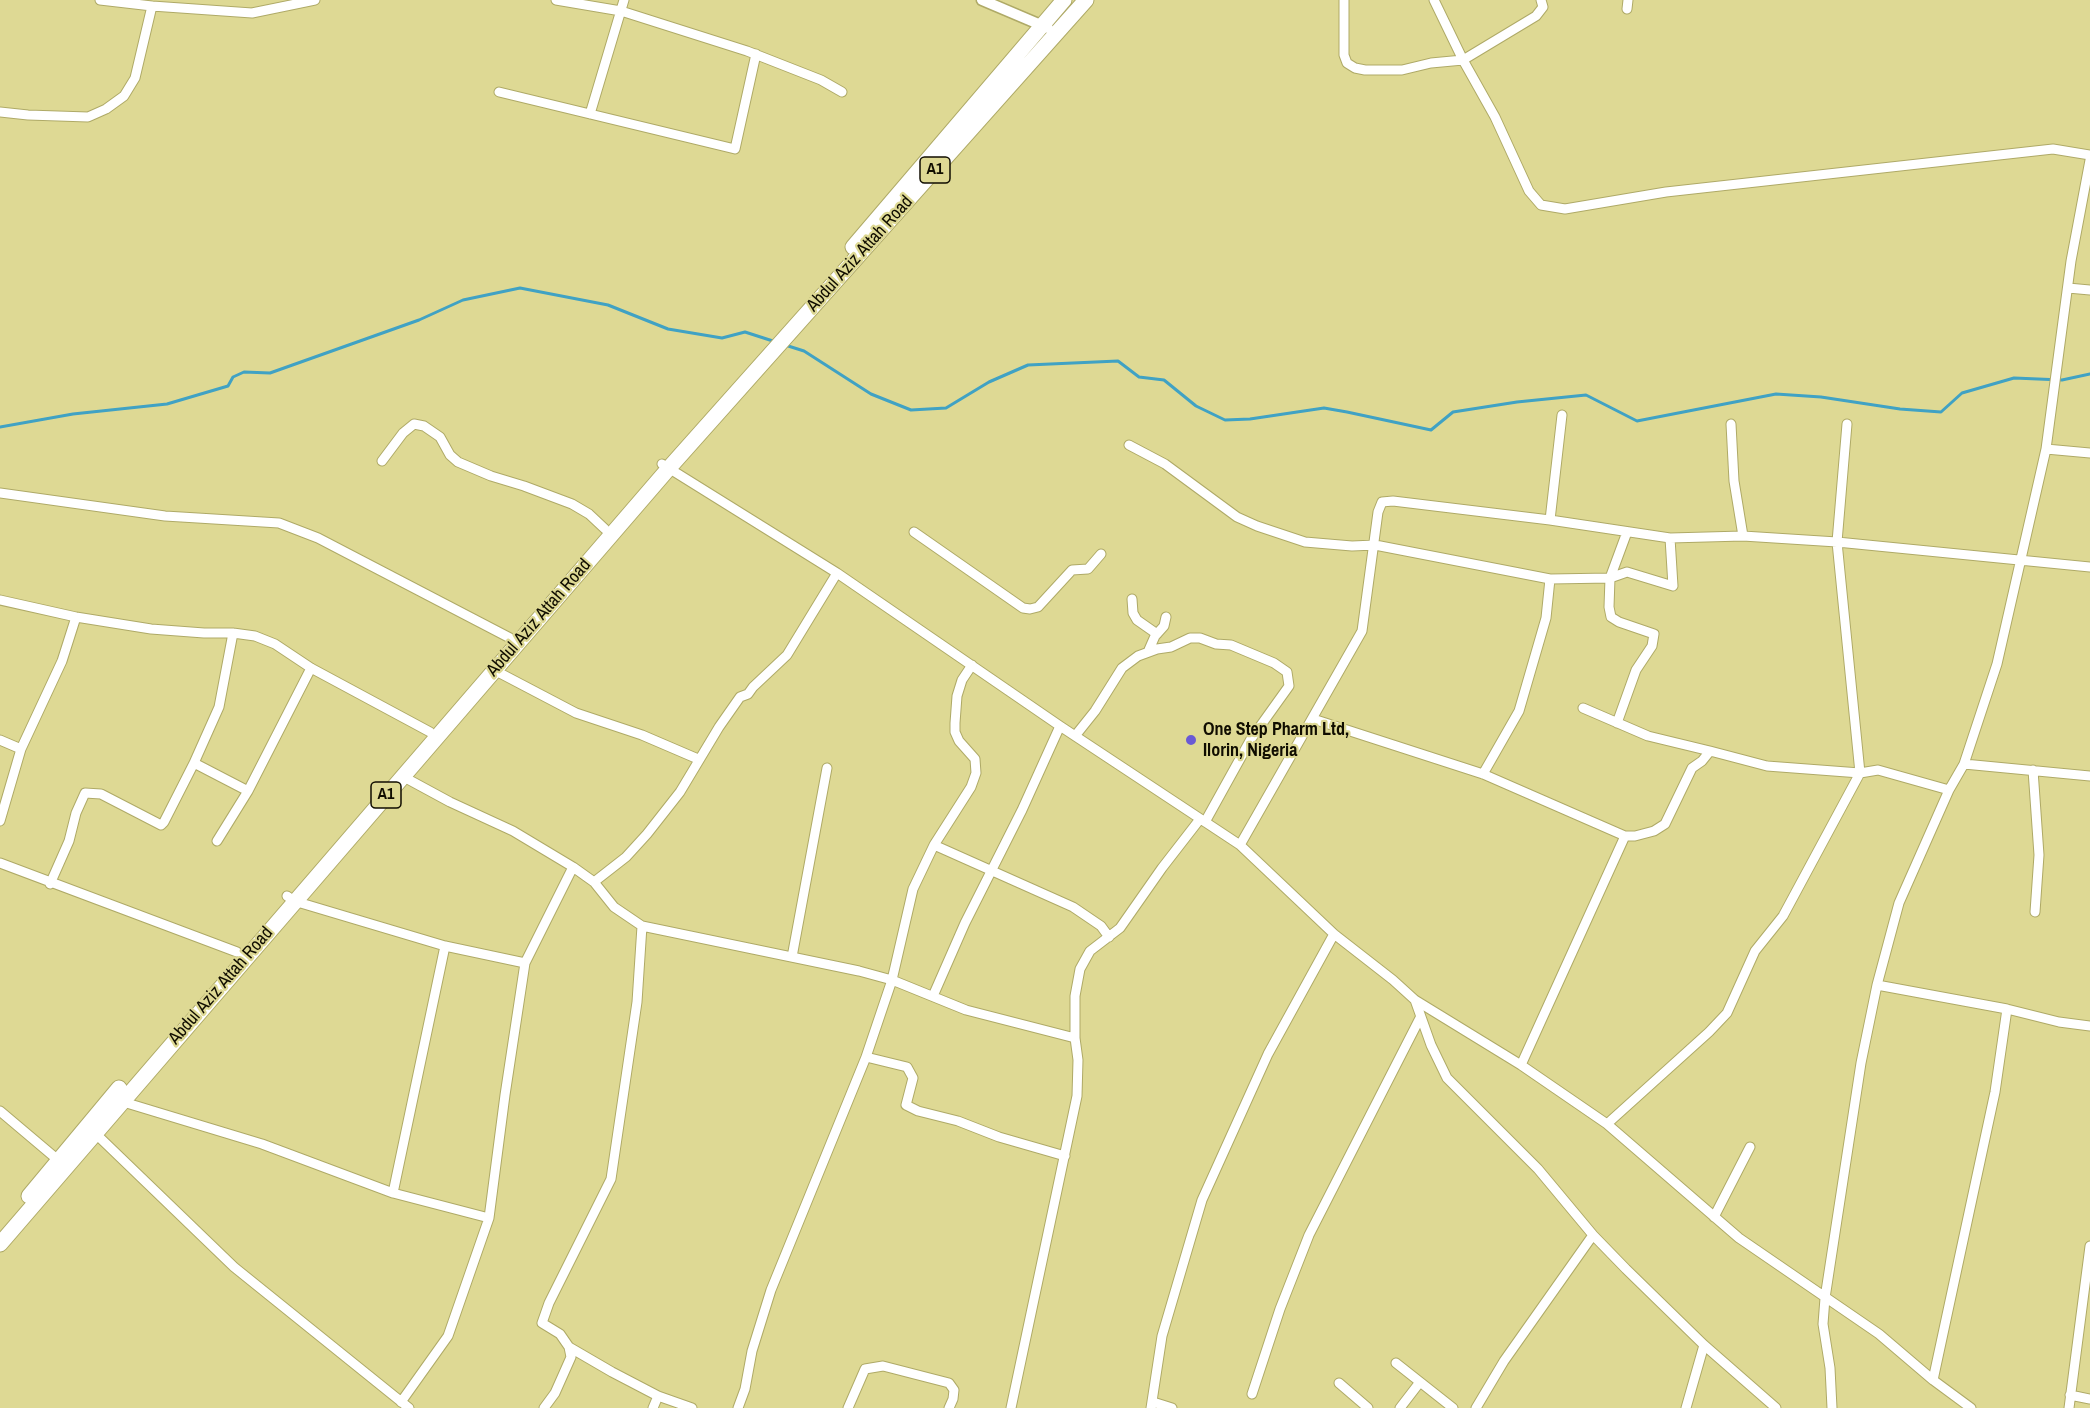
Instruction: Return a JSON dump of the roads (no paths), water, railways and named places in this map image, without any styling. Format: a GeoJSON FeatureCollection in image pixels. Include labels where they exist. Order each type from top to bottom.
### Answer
{"type":"FeatureCollection","features":[{"type":"Feature","properties":{"kind":"highway","name":"Abdul Aziz Attah Road"},"geometry":{"type":"LineString","coordinates":[[777,342],[1064,0]]}},
{"type":"Feature","properties":{"kind":"highway","name":"Abdul Aziz Attah Road"},"geometry":{"type":"LineString","coordinates":[[0,1231],[58,1160],[116,1100],[290,899],[605,529],[665,466],[1086,0]]}},
{"type":"Feature","properties":{"kind":"highway","name":"Abdul Aziz Attah Road"},"geometry":{"type":"LineString","coordinates":[[0,1244],[96,1134],[116,1100],[237,952],[290,899],[402,776],[665,466]]}},
{"type":"Feature","properties":{"kind":"street"},"geometry":{"type":"LineString","coordinates":[[100,0],[252,13],[315,0]]}},
{"type":"Feature","properties":{"kind":"street"},"geometry":{"type":"LineString","coordinates":[[556,0],[621,11],[756,54],[821,80],[842,92]]}},
{"type":"Feature","properties":{"kind":"street"},"geometry":{"type":"LineString","coordinates":[[590,114],[624,0]]}},
{"type":"Feature","properties":{"kind":"street"},"geometry":{"type":"LineString","coordinates":[[982,0],[1059,32]]}},
{"type":"Feature","properties":{"kind":"street"},"geometry":{"type":"LineString","coordinates":[[1344,0],[1344,55],[1347,63],[1355,68],[1402,70],[1431,63],[1463,60],[1536,16],[1543,7],[1541,0]]}},
{"type":"Feature","properties":{"kind":"street"},"geometry":{"type":"LineString","coordinates":[[1434,0],[1463,60],[1495,117],[1529,191],[1541,205],[1565,209],[1666,192],[2053,149],[2090,158],[2068,288],[2046,449],[1997,664],[1964,764],[1949,790],[1899,903],[1877,985],[1861,1064],[1825,1298],[1823,1324],[1830,1368],[1832,1408]]}},
{"type":"Feature","properties":{"kind":"street"},"geometry":{"type":"LineString","coordinates":[[0,112],[88,117],[106,109],[124,96],[135,78],[152,6]]}},
{"type":"Feature","properties":{"kind":"street"},"geometry":{"type":"LineString","coordinates":[[499,92],[735,149],[756,54]]}},
{"type":"Feature","properties":{"kind":"street"},"geometry":{"type":"LineString","coordinates":[[2068,288],[2090,290]]}},
{"type":"Feature","properties":{"kind":"street"},"geometry":{"type":"LineString","coordinates":[[1550,520],[1562,415]]}},
{"type":"Feature","properties":{"kind":"street"},"geometry":{"type":"LineString","coordinates":[[382,461],[403,433],[414,424],[424,426],[440,437],[450,455],[458,462],[572,504],[589,514],[605,529]]}},
{"type":"Feature","properties":{"kind":"street"},"geometry":{"type":"LineString","coordinates":[[1731,424],[1734,481],[1743,536]]}},
{"type":"Feature","properties":{"kind":"street"},"geometry":{"type":"LineString","coordinates":[[1607,1124],[1727,1013],[1755,951],[1783,916],[1860,773],[1838,542],[1847,424]]}},
{"type":"Feature","properties":{"kind":"street"},"geometry":{"type":"LineString","coordinates":[[1129,445],[1166,464],[1237,517],[1305,542],[1352,546],[1375,545],[1550,579],[1610,578],[1627,572],[1673,586],[1670,538]]}},
{"type":"Feature","properties":{"kind":"street"},"geometry":{"type":"LineString","coordinates":[[2046,449],[2090,453]]}},
{"type":"Feature","properties":{"kind":"street"},"geometry":{"type":"LineString","coordinates":[[665,466],[837,573],[1059,726],[1240,845],[1334,934],[1393,980],[1414,1000],[1521,1065],[1607,1124],[1739,1238],[1879,1334],[1933,1380],[1971,1408]]}},
{"type":"Feature","properties":{"kind":"street"},"geometry":{"type":"LineString","coordinates":[[0,493],[165,516],[279,523],[318,538],[510,638]]}},
{"type":"Feature","properties":{"kind":"street"},"geometry":{"type":"LineString","coordinates":[[1240,845],[1362,631],[1378,512],[1382,502],[1393,501],[1550,520],[1670,538],[1743,536],[1838,542],[2090,567]]}},
{"type":"Feature","properties":{"kind":"street"},"geometry":{"type":"LineString","coordinates":[[1617,723],[1636,670],[1652,646],[1654,634],[1611,617],[1610,578],[1627,531]]}},
{"type":"Feature","properties":{"kind":"street"},"geometry":{"type":"LineString","coordinates":[[914,532],[1023,608],[1030,609],[1038,607],[1072,570],[1088,569],[1101,554]]}},
{"type":"Feature","properties":{"kind":"street"},"geometry":{"type":"LineString","coordinates":[[594,882],[626,857],[647,834],[680,792],[698,759],[740,697],[748,694],[787,655],[837,573]]}},
{"type":"Feature","properties":{"kind":"street"},"geometry":{"type":"LineString","coordinates":[[1483,774],[1519,711],[1546,618],[1550,579]]}},
{"type":"Feature","properties":{"kind":"street"},"geometry":{"type":"LineString","coordinates":[[1132,599],[1133,613],[1137,620],[1157,634]]}},
{"type":"Feature","properties":{"kind":"street"},"geometry":{"type":"LineString","coordinates":[[0,600],[76,617],[150,629],[255,636],[275,644],[311,668],[430,732]]}},
{"type":"Feature","properties":{"kind":"street"},"geometry":{"type":"LineString","coordinates":[[0,821],[21,749],[62,661],[76,617]]}},
{"type":"Feature","properties":{"kind":"street"},"geometry":{"type":"LineString","coordinates":[[1148,652],[1164,626],[1166,617]]}},
{"type":"Feature","properties":{"kind":"street"},"geometry":{"type":"LineString","coordinates":[[50,884],[69,841],[76,813],[86,793],[100,794],[161,825],[194,763],[219,707],[233,633]]}},
{"type":"Feature","properties":{"kind":"street"},"geometry":{"type":"LineString","coordinates":[[1011,1408],[1077,1096],[1075,996],[1080,969],[1090,951],[1120,928],[1162,868],[1202,821],[1251,739],[1289,686],[1287,672],[1274,663],[1231,645],[1190,638],[1171,647],[1138,656],[1122,668],[1095,711],[1075,736]]}},
{"type":"Feature","properties":{"kind":"street"},"geometry":{"type":"LineString","coordinates":[[738,1408],[745,1389],[752,1351],[771,1290],[866,1057],[892,980],[913,889],[934,845],[971,787],[976,773],[975,759],[959,741],[955,732],[957,696],[962,680],[972,665]]}},
{"type":"Feature","properties":{"kind":"street"},"geometry":{"type":"LineString","coordinates":[[217,841],[248,791],[311,668]]}},
{"type":"Feature","properties":{"kind":"street"},"geometry":{"type":"LineString","coordinates":[[494,670],[576,713],[642,735],[698,759]]}},
{"type":"Feature","properties":{"kind":"street"},"geometry":{"type":"LineString","coordinates":[[1583,708],[1648,736],[1767,766],[1860,773],[1878,770],[1949,790]]}},
{"type":"Feature","properties":{"kind":"street"},"geometry":{"type":"LineString","coordinates":[[1313,719],[1483,774],[1625,836],[1654,831],[1665,824],[1692,768],[1710,751]]}},
{"type":"Feature","properties":{"kind":"street"},"geometry":{"type":"LineString","coordinates":[[933,996],[965,923],[1022,810],[1059,726]]}},
{"type":"Feature","properties":{"kind":"street"},"geometry":{"type":"LineString","coordinates":[[0,740],[21,749]]}},
{"type":"Feature","properties":{"kind":"street"},"geometry":{"type":"LineString","coordinates":[[194,763],[248,791]]}},
{"type":"Feature","properties":{"kind":"street"},"geometry":{"type":"LineString","coordinates":[[1964,764],[2090,776]]}},
{"type":"Feature","properties":{"kind":"street"},"geometry":{"type":"LineString","coordinates":[[792,957],[827,768]]}},
{"type":"Feature","properties":{"kind":"street"},"geometry":{"type":"LineString","coordinates":[[2033,771],[2039,855],[2035,912]]}},
{"type":"Feature","properties":{"kind":"street"},"geometry":{"type":"LineString","coordinates":[[402,776],[450,802],[513,831],[573,867],[594,882],[614,908],[642,926],[892,980],[966,1010],[1075,1038]]}},
{"type":"Feature","properties":{"kind":"street"},"geometry":{"type":"LineString","coordinates":[[1521,1065],[1625,836]]}},
{"type":"Feature","properties":{"kind":"street"},"geometry":{"type":"LineString","coordinates":[[934,845],[1072,907],[1101,926],[1109,937]]}},
{"type":"Feature","properties":{"kind":"street"},"geometry":{"type":"LineString","coordinates":[[0,863],[50,884],[237,952]]}},
{"type":"Feature","properties":{"kind":"street"},"geometry":{"type":"LineString","coordinates":[[96,1134],[234,1267],[405,1405],[448,1336],[489,1218],[525,963],[573,867]]}},
{"type":"Feature","properties":{"kind":"street"},"geometry":{"type":"LineString","coordinates":[[290,899],[445,946],[525,963]]}},
{"type":"Feature","properties":{"kind":"street"},"geometry":{"type":"LineString","coordinates":[[544,1408],[555,1393],[571,1357],[569,1347],[560,1334],[542,1323],[549,1303],[611,1179],[637,1002],[642,926]]}},
{"type":"Feature","properties":{"kind":"street"},"geometry":{"type":"LineString","coordinates":[[1172,1408],[1152,1405],[1162,1336],[1202,1200],[1268,1054],[1334,934]]}},
{"type":"Feature","properties":{"kind":"street"},"geometry":{"type":"LineString","coordinates":[[393,1194],[445,946]]}},
{"type":"Feature","properties":{"kind":"street"},"geometry":{"type":"LineString","coordinates":[[1877,985],[2007,1009],[2059,1022],[2090,1026]]}},
{"type":"Feature","properties":{"kind":"street"},"geometry":{"type":"LineString","coordinates":[[1414,1000],[1438,1063],[1448,1078],[1538,1169],[1593,1235],[1704,1345],[1776,1408]]}},
{"type":"Feature","properties":{"kind":"street"},"geometry":{"type":"LineString","coordinates":[[1933,1380],[1995,1092],[2007,1009]]}},
{"type":"Feature","properties":{"kind":"street"},"geometry":{"type":"LineString","coordinates":[[1252,1394],[1280,1309],[1309,1235],[1420,1018]]}},
{"type":"Feature","properties":{"kind":"street"},"geometry":{"type":"LineString","coordinates":[[866,1057],[907,1067],[913,1078],[906,1105],[918,1111],[958,1121],[999,1137],[1065,1156]]}},
{"type":"Feature","properties":{"kind":"street"},"geometry":{"type":"LineString","coordinates":[[116,1100],[262,1144],[393,1194],[489,1218]]}},
{"type":"Feature","properties":{"kind":"street"},"geometry":{"type":"LineString","coordinates":[[0,1111],[58,1160]]}},
{"type":"Feature","properties":{"kind":"street"},"geometry":{"type":"LineString","coordinates":[[1714,1217],[1750,1147]]}},
{"type":"Feature","properties":{"kind":"street"},"geometry":{"type":"LineString","coordinates":[[1476,1408],[1504,1361],[1593,1235]]}},
{"type":"Feature","properties":{"kind":"street"},"geometry":{"type":"LineString","coordinates":[[2069,1408],[2090,1246]]}},
{"type":"Feature","properties":{"kind":"street"},"geometry":{"type":"LineString","coordinates":[[1686,1408],[1704,1345]]}},
{"type":"Feature","properties":{"kind":"street"},"geometry":{"type":"LineString","coordinates":[[569,1347],[658,1396],[692,1408]]}},
{"type":"Feature","properties":{"kind":"street"},"geometry":{"type":"LineString","coordinates":[[1396,1363],[1453,1408]]}},
{"type":"Feature","properties":{"kind":"street"},"geometry":{"type":"LineString","coordinates":[[848,1408],[865,1370],[883,1366],[949,1383],[954,1390],[949,1408]]}},
{"type":"Feature","properties":{"kind":"street"},"geometry":{"type":"LineString","coordinates":[[1400,1408],[1420,1382]]}},
{"type":"Feature","properties":{"kind":"street"},"geometry":{"type":"LineString","coordinates":[[1339,1383],[1368,1408]]}},
{"type":"Feature","properties":{"kind":"street"},"geometry":{"type":"LineString","coordinates":[[2070,1395],[2090,1399]]}},
{"type":"Feature","properties":{"kind":"street"},"geometry":{"type":"LineString","coordinates":[[653,1408],[658,1396]]}},
{"type":"Feature","properties":{"kind":"waterway"},"geometry":{"type":"LineString","coordinates":[[0,427],[73,414],[167,404],[228,386],[233,377],[244,372],[270,373],[419,320],[463,300],[520,288],[608,305],[668,329],[722,338],[745,332],[776,342]]}},
{"type":"Feature","properties":{"kind":"waterway"},"geometry":{"type":"LineString","coordinates":[[785,345],[804,351],[871,394],[911,410],[946,408],[989,382],[1028,365],[1118,361],[1139,377],[1164,380],[1196,406],[1225,420],[1250,419],[1324,408],[1431,430],[1453,412],[1517,402],[1586,395],[1637,421],[1776,394],[1821,397],[1900,409],[1941,412],[1962,393],[2014,378],[2062,380],[2090,374]]}},
{"type":"Feature","properties":{"kind":"place","name":"One Step Pharm Ltd, Ilorin, Nigeria"},"geometry":{"type":"Point","coordinates":[1191,740]}}]}
